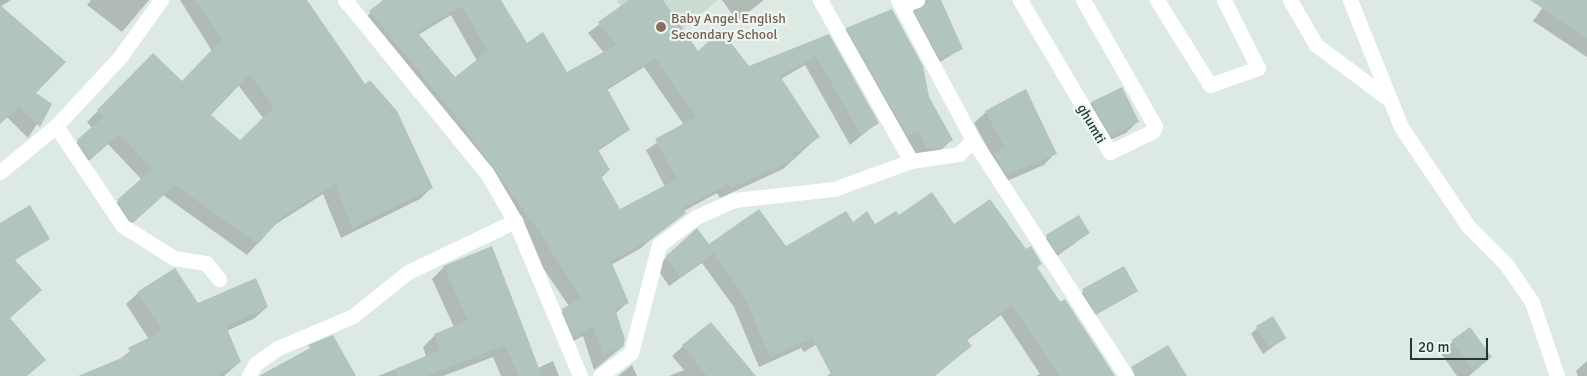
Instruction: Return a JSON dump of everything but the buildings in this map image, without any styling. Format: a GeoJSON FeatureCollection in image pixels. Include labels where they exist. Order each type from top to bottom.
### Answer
{"type":"FeatureCollection","features":[{"type":"Feature","properties":{"kind":"street"},"geometry":{"type":"LineString","coordinates":[[0,172],[56,126],[120,57],[161,0]]}},
{"type":"Feature","properties":{"kind":"street"},"geometry":{"type":"LineString","coordinates":[[345,0],[486,172],[515,221],[580,376]]}},
{"type":"Feature","properties":{"kind":"street"},"geometry":{"type":"LineString","coordinates":[[820,0],[911,161]]}},
{"type":"Feature","properties":{"kind":"street"},"geometry":{"type":"LineString","coordinates":[[917,0],[899,2],[973,140],[1126,376]]}},
{"type":"Feature","properties":{"kind":"street","name":"ghumti"},"geometry":{"type":"LineString","coordinates":[[1020,0],[1110,152],[1153,132],[1154,126],[1083,0]]}},
{"type":"Feature","properties":{"kind":"street"},"geometry":{"type":"LineString","coordinates":[[1157,0],[1210,85],[1258,68],[1224,0]]}},
{"type":"Feature","properties":{"kind":"street"},"geometry":{"type":"LineString","coordinates":[[1290,0],[1316,45],[1386,98]]}},
{"type":"Feature","properties":{"kind":"street"},"geometry":{"type":"LineString","coordinates":[[1350,0],[1386,98],[1430,174],[1468,226],[1506,264],[1532,302],[1557,376]]}},
{"type":"Feature","properties":{"kind":"street"},"geometry":{"type":"LineString","coordinates":[[56,126],[123,226],[174,258],[206,262],[219,279]]}},
{"type":"Feature","properties":{"kind":"street"},"geometry":{"type":"LineString","coordinates":[[600,376],[631,352],[659,245],[696,217],[734,200],[834,189],[911,161],[959,154],[973,140]]}},
{"type":"Feature","properties":{"kind":"street"},"geometry":{"type":"LineString","coordinates":[[249,376],[255,364],[278,348],[353,316],[408,272],[515,221]]}},
{"type":"Feature","properties":{"kind":"shaded area","name":"Baby Angel English Secondary School"},"geometry":{"type":"Polygon","coordinates":[[[618,0],[718,0],[653,53],[617,1],[618,0]]]}},
{"type":"Feature","properties":{"kind":"place","name":"Baby Angel English Secondary School"},"geometry":{"type":"Point","coordinates":[661,27]}}]}
